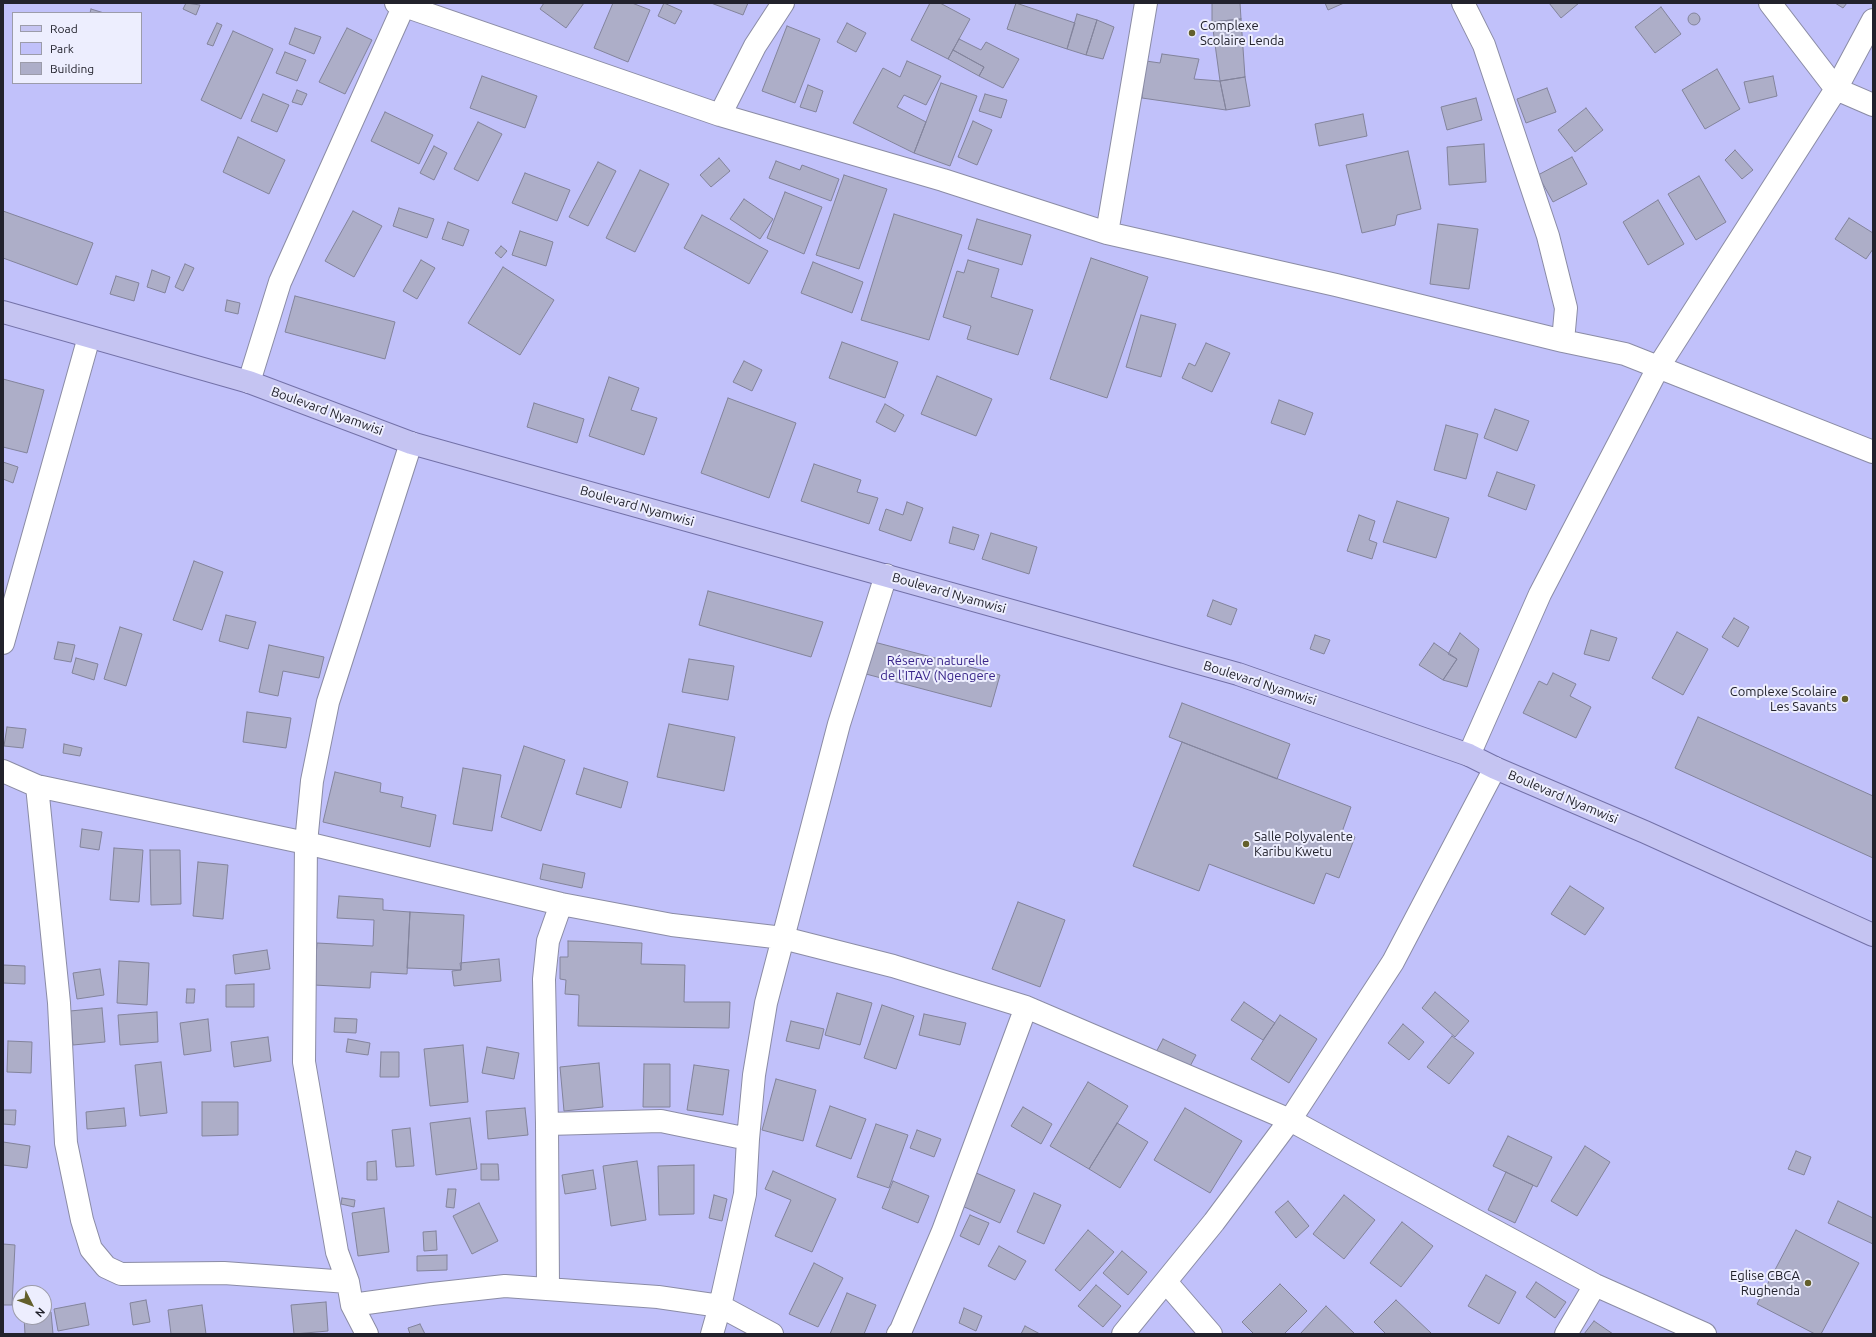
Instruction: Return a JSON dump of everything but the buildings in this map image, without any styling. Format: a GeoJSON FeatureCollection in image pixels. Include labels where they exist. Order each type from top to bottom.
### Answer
{"type":"FeatureCollection","features":[{"type":"Feature","properties":{"kind":"main road","name":"Boulevard Nyamwisi"},"geometry":{"type":"LineString","coordinates":[[3,312],[249,382],[411,443],[1238,674],[1469,755],[1494,768],[1645,832],[1873,935]]}},
{"type":"Feature","properties":{"kind":"street"},"geometry":{"type":"LineString","coordinates":[[720,115],[755,46],[783,3]]}},
{"type":"Feature","properties":{"kind":"street"},"geometry":{"type":"LineString","coordinates":[[1107,233],[1146,3]]}},
{"type":"Feature","properties":{"kind":"street"},"geometry":{"type":"LineString","coordinates":[[1463,3],[1484,45],[1548,236],[1566,308],[1563,341]]}},
{"type":"Feature","properties":{"kind":"street"},"geometry":{"type":"LineString","coordinates":[[1770,3],[1836,89],[1873,105]]}},
{"type":"Feature","properties":{"kind":"street"},"geometry":{"type":"LineString","coordinates":[[249,382],[280,282],[402,4],[720,115],[943,180],[1107,233],[1336,285],[1563,341],[1625,354],[1659,366],[1873,452]]}},
{"type":"Feature","properties":{"kind":"street"},"geometry":{"type":"LineString","coordinates":[[1469,755],[1540,594],[1659,366],[1836,89],[1873,20]]}},
{"type":"Feature","properties":{"kind":"street"},"geometry":{"type":"LineString","coordinates":[[3,643],[88,336]]}},
{"type":"Feature","properties":{"kind":"street"},"geometry":{"type":"LineString","coordinates":[[367,1334],[352,1305],[348,1282],[337,1252],[304,1062],[306,843],[312,782],[328,702],[411,443]]}},
{"type":"Feature","properties":{"kind":"street"},"geometry":{"type":"LineString","coordinates":[[712,1334],[720,1306],[745,1194],[754,1075],[765,1010],[839,724],[886,575]]}},
{"type":"Feature","properties":{"kind":"street"},"geometry":{"type":"LineString","coordinates":[[1123,1334],[1214,1222],[1290,1120],[1393,962],[1494,768]]}},
{"type":"Feature","properties":{"kind":"street"},"geometry":{"type":"LineString","coordinates":[[3,771],[37,786],[306,843],[561,904],[672,925],[783,938],[894,966],[1026,1008],[1290,1120],[1595,1285],[1705,1334]]}},
{"type":"Feature","properties":{"kind":"street"},"geometry":{"type":"LineString","coordinates":[[37,786],[59,1003],[66,1143],[82,1220],[91,1249],[106,1267],[121,1274],[147,1275],[224,1273],[348,1282]]}},
{"type":"Feature","properties":{"kind":"street"},"geometry":{"type":"LineString","coordinates":[[548,1289],[544,980],[548,941],[561,904]]}},
{"type":"Feature","properties":{"kind":"street"},"geometry":{"type":"LineString","coordinates":[[898,1334],[943,1231],[1026,1008]]}},
{"type":"Feature","properties":{"kind":"street"},"geometry":{"type":"LineString","coordinates":[[547,1124],[661,1121],[748,1139]]}},
{"type":"Feature","properties":{"kind":"street"},"geometry":{"type":"LineString","coordinates":[[1166,1282],[1211,1334]]}},
{"type":"Feature","properties":{"kind":"street"},"geometry":{"type":"LineString","coordinates":[[1566,1334],[1595,1285]]}},
{"type":"Feature","properties":{"kind":"street"},"geometry":{"type":"LineString","coordinates":[[352,1305],[505,1286],[658,1297],[720,1306],[772,1334]]}},
{"type":"Feature","properties":{"kind":"green space","name":"Réserve naturelle de l'ITAV (Ngengere"},"geometry":{"type":"Polygon","coordinates":[[[3,3],[1873,3],[1873,1334],[3,1334],[3,3]]]}},
{"type":"Feature","properties":{"kind":"place","name":"Complexe Scolaire Lenda"},"geometry":{"type":"Point","coordinates":[1192,33]}},
{"type":"Feature","properties":{"kind":"place","name":"Complexe Scolaire Les Savants"},"geometry":{"type":"Point","coordinates":[1845,699]}},
{"type":"Feature","properties":{"kind":"place","name":"Salle Polyvalente Karibu Kwetu"},"geometry":{"type":"Point","coordinates":[1246,844]}},
{"type":"Feature","properties":{"kind":"place","name":"Eglise CBCA Rughenda"},"geometry":{"type":"Point","coordinates":[1808,1283]}}]}
